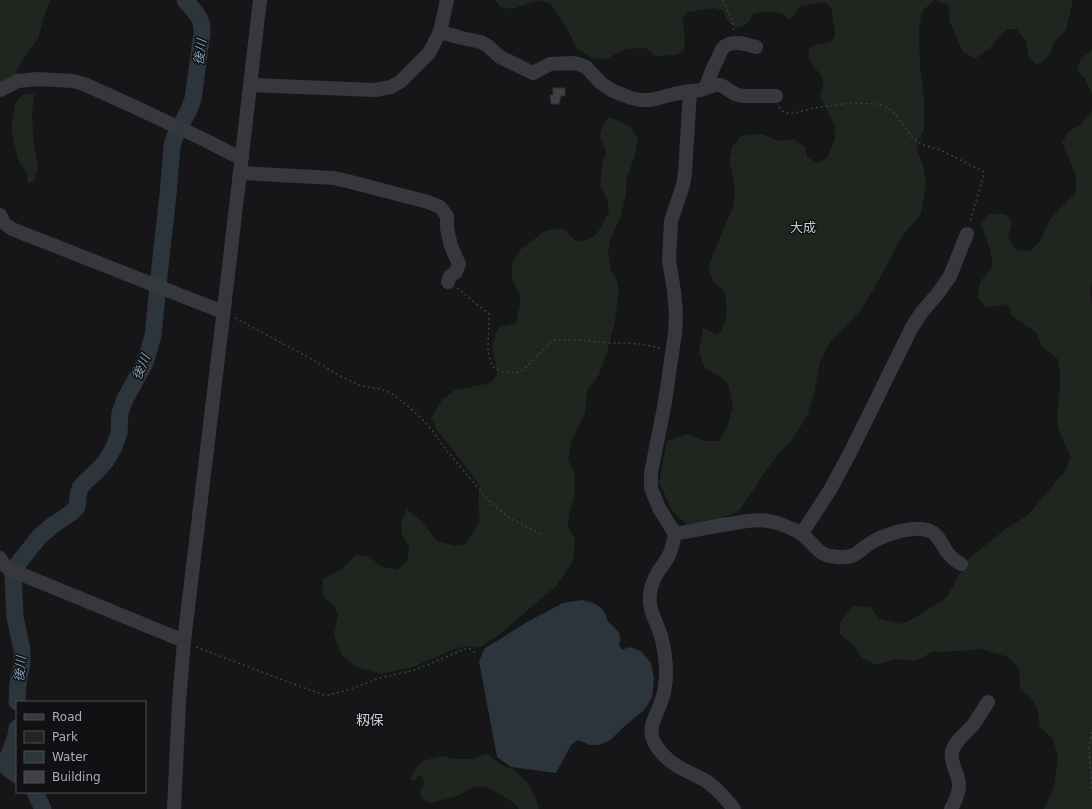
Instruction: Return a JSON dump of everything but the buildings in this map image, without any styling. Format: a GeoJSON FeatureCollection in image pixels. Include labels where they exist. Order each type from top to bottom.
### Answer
{"type":"FeatureCollection","features":[{"type":"Feature","properties":{"kind":"street"},"geometry":{"type":"LineString","coordinates":[[174,809],[179,703],[184,640],[260,0]]}},
{"type":"Feature","properties":{"kind":"street"},"geometry":{"type":"LineString","coordinates":[[251,85],[375,90],[391,87],[401,81],[429,53],[440,32],[447,0]]}},
{"type":"Feature","properties":{"kind":"street"},"geometry":{"type":"LineString","coordinates":[[440,32],[481,42],[500,57],[533,72],[550,64],[578,64],[586,67],[601,83],[613,91],[641,100],[651,100],[715,85],[721,85],[735,94],[743,96],[776,96]]}},
{"type":"Feature","properties":{"kind":"street"},"geometry":{"type":"LineString","coordinates":[[706,87],[714,66],[725,46],[740,43],[756,47]]}},
{"type":"Feature","properties":{"kind":"street"},"geometry":{"type":"LineString","coordinates":[[0,90],[18,81],[38,79],[84,84],[234,155],[242,157]]}},
{"type":"Feature","properties":{"kind":"street"},"geometry":{"type":"LineString","coordinates":[[690,91],[685,173],[671,221],[669,235],[669,260],[676,314],[675,333],[665,402],[651,473],[651,488],[659,508],[674,534],[672,547],[668,557],[655,577],[650,595],[650,607],[661,635],[665,654],[666,672],[662,699],[651,728],[651,738],[667,758],[679,768],[706,781],[725,798],[734,809]]}},
{"type":"Feature","properties":{"kind":"street"},"geometry":{"type":"LineString","coordinates":[[240,173],[334,178],[428,202],[440,207],[447,216],[451,246],[458,264],[456,272],[450,276],[448,282]]}},
{"type":"Feature","properties":{"kind":"street"},"geometry":{"type":"LineString","coordinates":[[1,222],[12,228],[223,312]]}},
{"type":"Feature","properties":{"kind":"street"},"geometry":{"type":"LineString","coordinates":[[802,533],[830,490],[851,451],[912,327],[950,276],[967,234]]}},
{"type":"Feature","properties":{"kind":"street"},"geometry":{"type":"LineString","coordinates":[[674,534],[708,527],[760,520],[769,521],[802,533],[822,554],[843,557],[856,554],[870,544],[892,533],[910,530],[924,530],[936,535],[952,558],[960,564]]}},
{"type":"Feature","properties":{"kind":"street"},"geometry":{"type":"LineString","coordinates":[[0,558],[4,565],[14,572],[184,640]]}},
{"type":"Feature","properties":{"kind":"street"},"geometry":{"type":"LineString","coordinates":[[951,809],[956,800],[959,786],[958,777],[952,762],[954,747],[972,726],[988,702]]}},
{"type":"Feature","properties":{"kind":"path"},"geometry":{"type":"LineString","coordinates":[[723,0],[733,23],[734,32],[730,44]]}},
{"type":"Feature","properties":{"kind":"path"},"geometry":{"type":"LineString","coordinates":[[776,96],[776,105],[782,111],[790,114],[814,108],[849,103],[878,104],[887,107],[894,112],[913,138],[921,144],[940,150],[983,171],[984,174],[967,234]]}},
{"type":"Feature","properties":{"kind":"path"},"geometry":{"type":"LineString","coordinates":[[448,282],[489,314],[488,350],[490,360],[493,367],[503,372],[514,373],[522,371],[553,340],[571,339],[628,343],[654,346],[672,353]]}},
{"type":"Feature","properties":{"kind":"path"},"geometry":{"type":"LineString","coordinates":[[223,312],[315,361],[342,378],[359,385],[380,389],[391,393],[418,415],[432,430],[443,446],[488,500],[511,519],[540,534]]}},
{"type":"Feature","properties":{"kind":"path"},"geometry":{"type":"LineString","coordinates":[[184,640],[307,690],[324,695],[330,695],[380,678],[415,670],[466,648],[472,650],[476,654]]}},
{"type":"Feature","properties":{"kind":"path"},"geometry":{"type":"LineString","coordinates":[[1092,732],[1089,747],[1092,789]]}},
{"type":"Feature","properties":{"kind":"green space"},"geometry":{"type":"Polygon","coordinates":[[[0,0],[50,0],[38,39],[17,68],[18,76],[0,85],[0,0]]]}},
{"type":"Feature","properties":{"kind":"green space"},"geometry":{"type":"Polygon","coordinates":[[[495,0],[540,0],[512,9],[500,7],[495,0]]]}},
{"type":"Feature","properties":{"kind":"green space"},"geometry":{"type":"Polygon","coordinates":[[[540,0],[935,0],[922,11],[919,30],[920,66],[924,98],[924,129],[916,147],[923,166],[926,183],[921,213],[901,238],[875,287],[860,311],[830,342],[820,362],[814,393],[807,416],[792,440],[774,459],[739,511],[721,518],[687,524],[673,512],[659,482],[667,441],[688,434],[703,441],[719,441],[727,428],[733,406],[728,384],[704,367],[699,351],[703,328],[718,335],[726,320],[727,309],[725,292],[714,283],[708,269],[733,207],[735,188],[729,160],[733,145],[742,135],[763,134],[777,141],[794,139],[806,148],[807,157],[817,163],[828,157],[835,138],[835,126],[820,96],[823,79],[810,61],[809,48],[818,44],[831,42],[835,35],[831,7],[824,2],[799,7],[794,16],[789,19],[781,13],[754,13],[745,25],[736,28],[730,24],[722,10],[714,8],[688,12],[682,19],[685,38],[684,50],[677,55],[656,56],[645,48],[625,49],[607,59],[592,58],[576,48],[568,30],[551,4],[540,0]]]}},
{"type":"Feature","properties":{"kind":"green space"},"geometry":{"type":"Polygon","coordinates":[[[935,0],[1073,0],[1066,30],[1055,41],[1049,56],[1037,65],[1028,55],[1026,42],[1016,29],[1007,29],[989,49],[975,59],[963,52],[949,20],[949,6],[935,0]]]}},
{"type":"Feature","properties":{"kind":"green space"},"geometry":{"type":"Polygon","coordinates":[[[1092,50],[1092,94],[1085,79],[1077,69],[1081,57],[1088,54],[1092,50]]]}},
{"type":"Feature","properties":{"kind":"green space"},"geometry":{"type":"Polygon","coordinates":[[[23,94],[34,94],[32,115],[34,145],[38,167],[34,182],[28,183],[26,171],[18,160],[11,129],[15,103],[23,94]]]}},
{"type":"Feature","properties":{"kind":"green space"},"geometry":{"type":"Polygon","coordinates":[[[1092,106],[1092,282],[1090,289],[1092,304],[1092,809],[1044,809],[1054,787],[1058,758],[1053,739],[1040,727],[1036,705],[1020,689],[1019,668],[1008,657],[981,649],[932,652],[916,661],[895,659],[877,665],[862,658],[855,647],[840,634],[840,623],[853,606],[870,607],[880,619],[902,624],[920,615],[947,597],[968,559],[1007,528],[1028,515],[1065,471],[1071,457],[1057,424],[1060,374],[1057,358],[1041,346],[1037,333],[1011,315],[1009,306],[1005,304],[986,308],[977,297],[980,282],[993,266],[990,250],[981,224],[990,214],[1005,214],[1012,222],[1008,238],[1016,250],[1030,251],[1040,241],[1050,219],[1076,193],[1076,176],[1062,143],[1068,132],[1081,124],[1091,112],[1092,106]]]}},
{"type":"Feature","properties":{"kind":"green space"},"geometry":{"type":"Polygon","coordinates":[[[610,117],[630,126],[638,139],[635,155],[626,180],[626,194],[621,216],[611,238],[608,253],[611,270],[617,281],[619,290],[615,321],[599,375],[587,391],[585,413],[572,440],[568,459],[575,475],[574,498],[569,515],[568,526],[575,540],[573,561],[556,586],[500,634],[479,648],[468,646],[454,649],[413,667],[381,674],[359,668],[342,656],[334,635],[338,615],[335,607],[323,596],[323,579],[341,570],[356,555],[369,556],[380,566],[397,570],[407,561],[409,546],[402,535],[401,522],[407,509],[422,522],[437,541],[455,546],[466,544],[480,521],[478,500],[480,486],[437,430],[431,418],[442,400],[455,390],[491,383],[497,374],[492,346],[498,328],[516,323],[520,305],[520,295],[512,279],[512,263],[521,249],[545,231],[559,228],[566,230],[574,240],[585,241],[597,234],[609,212],[607,199],[600,186],[602,165],[606,152],[600,136],[603,124],[610,117]]]}},
{"type":"Feature","properties":{"kind":"green space"},"geometry":{"type":"Polygon","coordinates":[[[486,754],[500,764],[513,770],[527,782],[533,792],[539,809],[519,809],[514,803],[489,788],[475,786],[458,796],[431,803],[421,798],[420,792],[424,783],[422,777],[418,776],[415,781],[410,780],[417,766],[426,760],[442,756],[454,759],[472,759],[486,754]]]}},
{"type":"Feature","properties":{"kind":"water"},"geometry":{"type":"Polygon","coordinates":[[[582,600],[594,604],[602,609],[608,621],[619,634],[619,645],[622,650],[629,647],[641,651],[651,663],[654,679],[652,697],[645,709],[609,741],[598,745],[590,745],[578,740],[571,745],[556,773],[511,767],[497,757],[479,661],[485,648],[527,622],[563,603],[582,600]]]}},
{"type":"Feature","properties":{"kind":"waterway","name":"後川"},"geometry":{"type":"LineString","coordinates":[[17,701],[22,650],[15,617],[13,575],[17,565],[39,537],[77,507],[80,488],[106,461],[114,447],[119,433],[120,413],[125,399],[145,363],[153,336],[172,146],[175,136],[189,110],[193,99],[202,33],[201,23],[195,11],[185,0]]}},
{"type":"Feature","properties":{"kind":"waterway","name":"後川"},"geometry":{"type":"LineString","coordinates":[[16,736],[8,757],[8,768],[16,774]]}},
{"type":"Feature","properties":{"kind":"waterway","name":"後川"},"geometry":{"type":"LineString","coordinates":[[35,793],[43,809]]}},
{"type":"Feature","properties":{"kind":"district","name":"大成"},"geometry":{"type":"Point","coordinates":[803,227]}},
{"type":"Feature","properties":{"kind":"district","name":"籾保"},"geometry":{"type":"Point","coordinates":[370,720]}}]}
